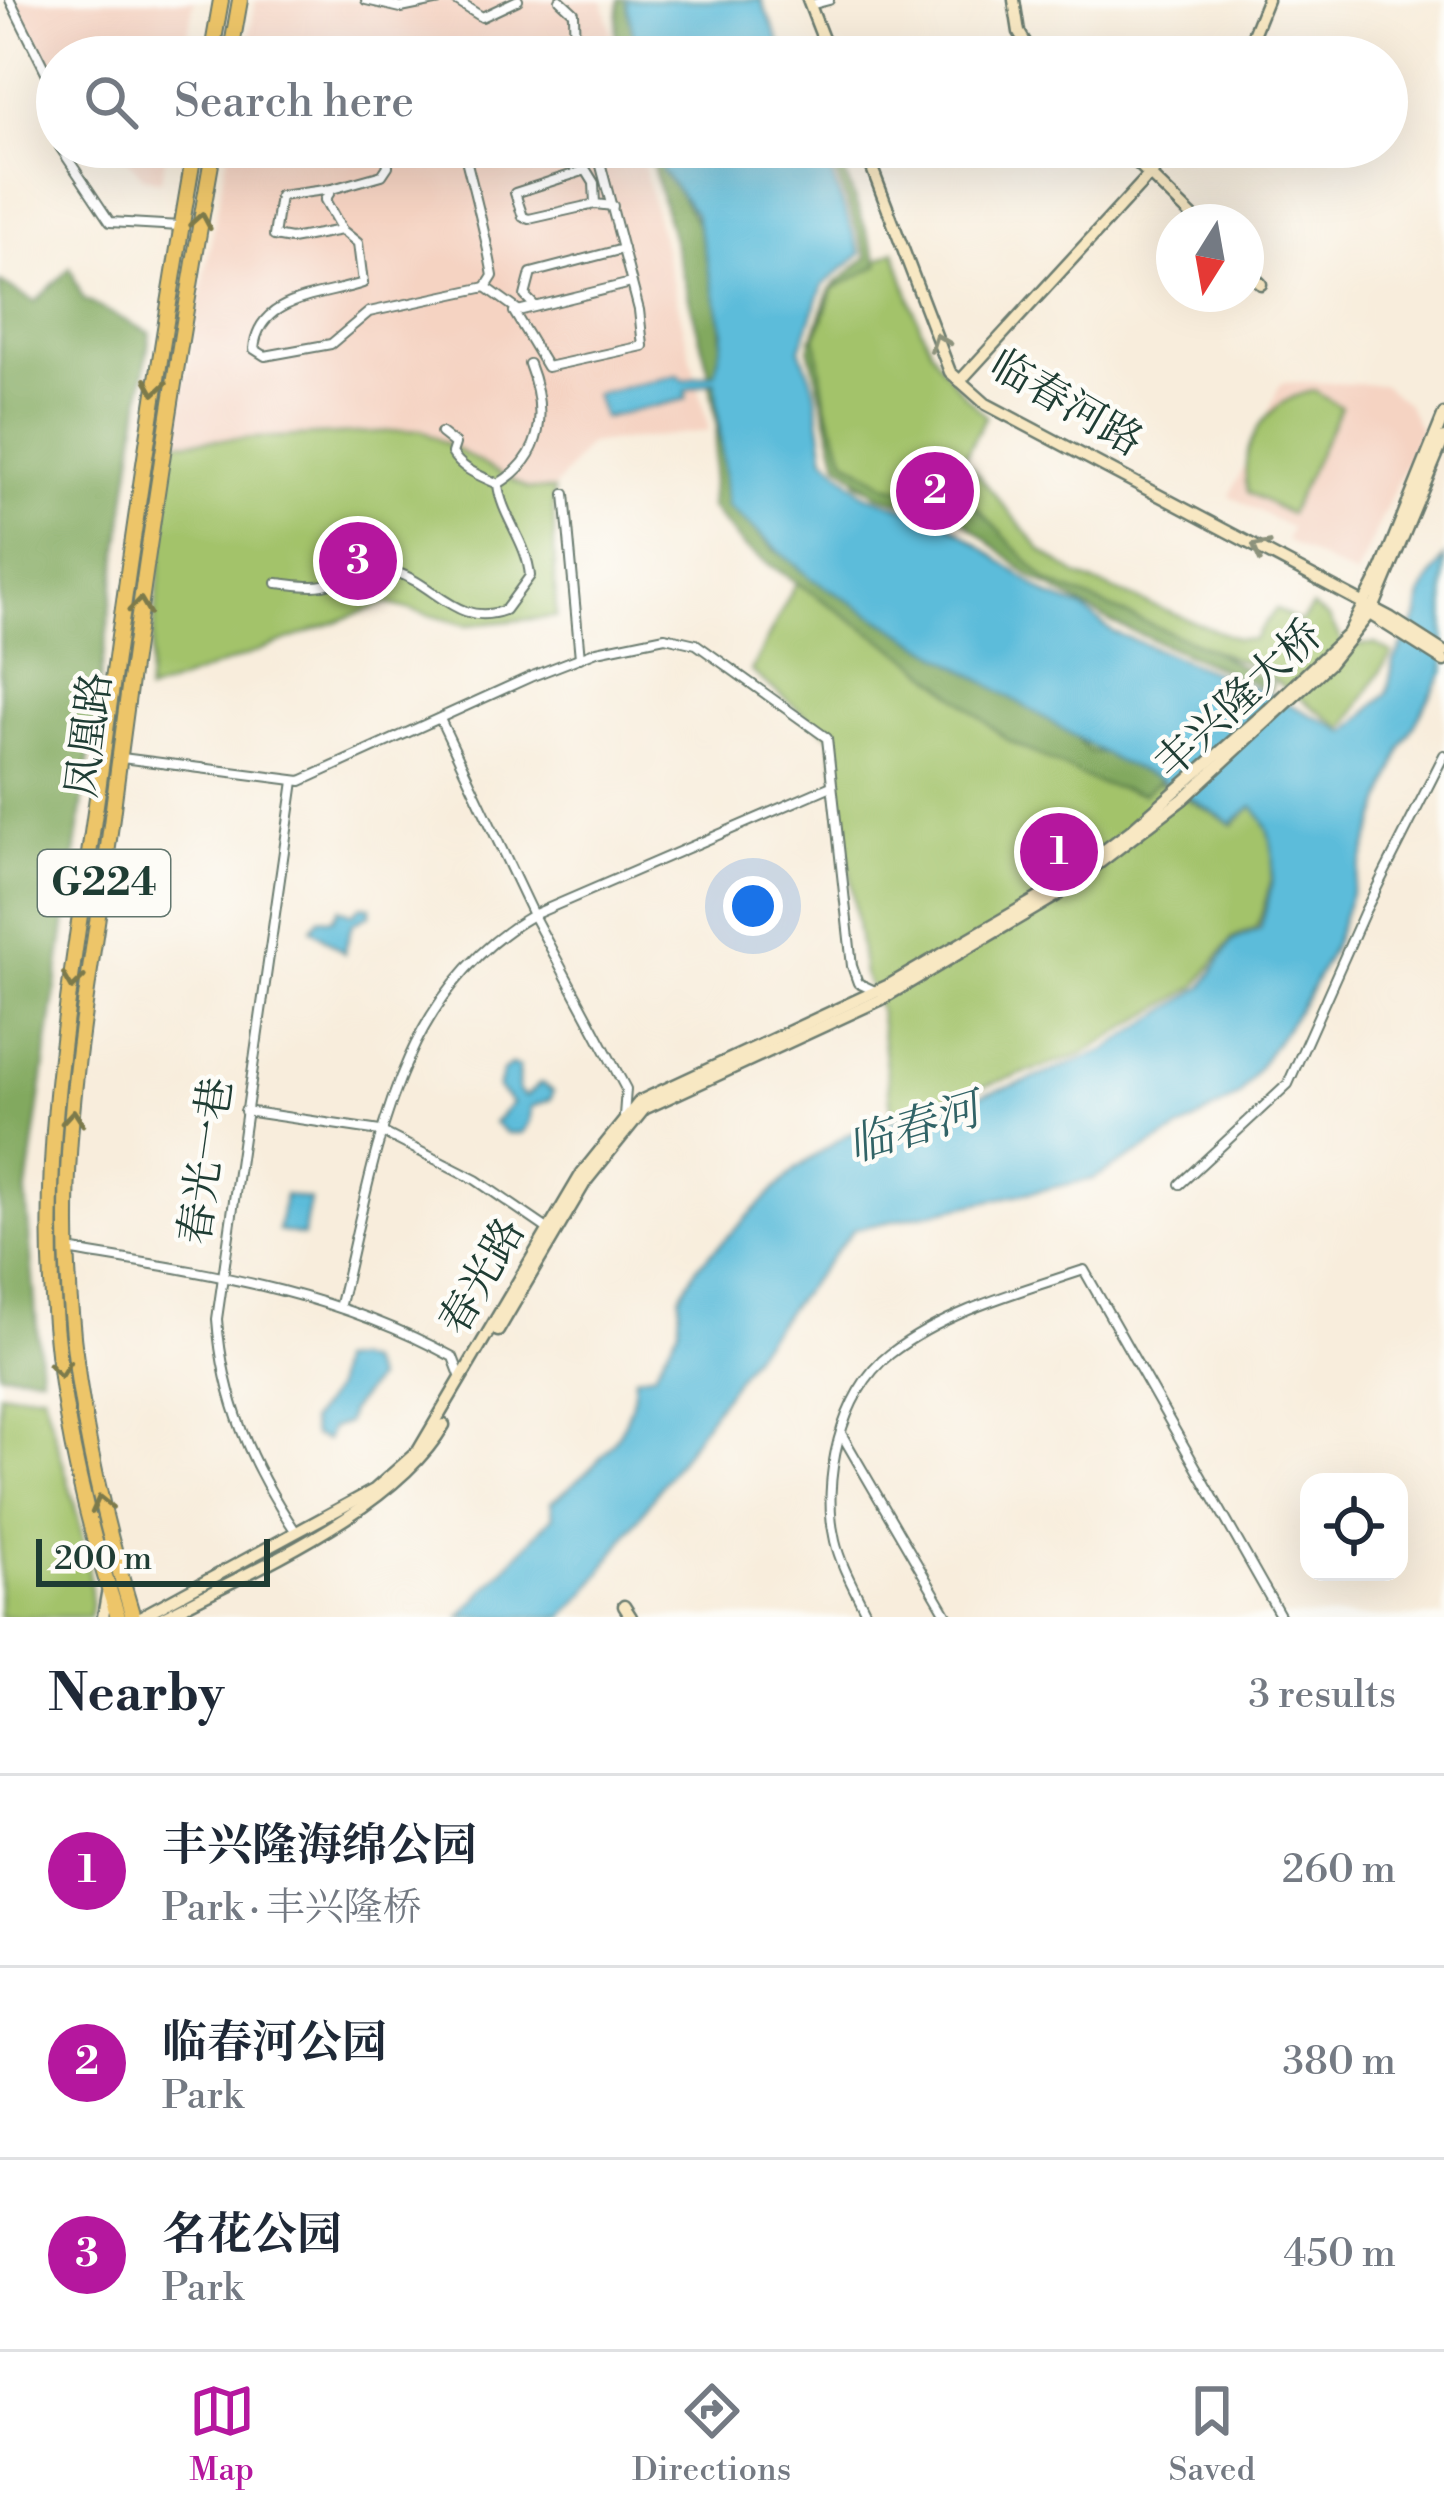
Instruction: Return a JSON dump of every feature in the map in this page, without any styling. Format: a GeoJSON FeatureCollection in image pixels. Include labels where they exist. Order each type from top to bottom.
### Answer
{"type":"FeatureCollection","features":[{"type":"Feature","properties":{"kind":"highway"},"geometry":{"type":"LineString","coordinates":[[215,36],[221,0]]}},
{"type":"Feature","properties":{"kind":"highway"},"geometry":{"type":"LineString","coordinates":[[234,36],[240,0]]}},
{"type":"Feature","properties":{"kind":"highway","name":"凤凰路"},"geometry":{"type":"LineString","coordinates":[[118,1617],[75,1474],[62,1384],[52,1296],[55,1123],[164,327],[192,168]]}},
{"type":"Feature","properties":{"kind":"highway","name":"凤凰路"},"geometry":{"type":"LineString","coordinates":[[136,1617],[88,1449],[68,1250],[78,1064],[181,330],[210,168]]}},
{"type":"Feature","properties":{"kind":"highway"},"geometry":{"type":"LineString","coordinates":[[164,327],[181,330]]}},
{"type":"Feature","properties":{"kind":"main road"},"geometry":{"type":"LineString","coordinates":[[1014,0],[1021,36]]}},
{"type":"Feature","properties":{"kind":"main road"},"geometry":{"type":"LineString","coordinates":[[1252,36],[1267,0]]}},
{"type":"Feature","properties":{"kind":"main road"},"geometry":{"type":"LineString","coordinates":[[809,3],[822,36]]}},
{"type":"Feature","properties":{"kind":"main road","name":"临春河路"},"geometry":{"type":"LineString","coordinates":[[872,168],[950,372],[986,404],[1404,630]]}},
{"type":"Feature","properties":{"kind":"main road"},"geometry":{"type":"LineString","coordinates":[[1143,168],[1180,204]]}},
{"type":"Feature","properties":{"kind":"main road"},"geometry":{"type":"LineString","coordinates":[[960,381],[1155,168]]}},
{"type":"Feature","properties":{"kind":"main road"},"geometry":{"type":"LineString","coordinates":[[1369,610],[1444,414]]}},
{"type":"Feature","properties":{"kind":"main road"},"geometry":{"type":"LineString","coordinates":[[1369,610],[1444,438]]}},
{"type":"Feature","properties":{"kind":"main road","name":"丰兴隆大桥"},"geometry":{"type":"LineString","coordinates":[[891,989],[1026,910],[1166,807],[1351,636],[1369,610]]}},
{"type":"Feature","properties":{"kind":"main road"},"geometry":{"type":"LineString","coordinates":[[1404,630],[1444,652]]}},
{"type":"Feature","properties":{"kind":"main road"},"geometry":{"type":"LineString","coordinates":[[1404,630],[1444,661]]}},
{"type":"Feature","properties":{"kind":"main road","name":"春光路"},"geometry":{"type":"LineString","coordinates":[[136,1617],[297,1533],[398,1471],[418,1451],[549,1230],[624,1116],[661,1089],[891,989]]}},
{"type":"Feature","properties":{"kind":"main road","name":"春光路"},"geometry":{"type":"LineString","coordinates":[[163,1617],[377,1498],[422,1460],[586,1181],[632,1119],[891,989]]}},
{"type":"Feature","properties":{"kind":"main road"},"geometry":{"type":"LineString","coordinates":[[103,1617],[107,1584]]}},
{"type":"Feature","properties":{"kind":"street"},"geometry":{"type":"LineString","coordinates":[[10,0],[36,52]]}},
{"type":"Feature","properties":{"kind":"street"},"geometry":{"type":"LineString","coordinates":[[366,0],[401,8],[440,0]]}},
{"type":"Feature","properties":{"kind":"street"},"geometry":{"type":"LineString","coordinates":[[455,0],[482,16],[518,0]]}},
{"type":"Feature","properties":{"kind":"street"},"geometry":{"type":"LineString","coordinates":[[560,0],[574,13],[575,36]]}},
{"type":"Feature","properties":{"kind":"street"},"geometry":{"type":"LineString","coordinates":[[809,3],[829,0]]}},
{"type":"Feature","properties":{"kind":"street"},"geometry":{"type":"LineString","coordinates":[[75,168],[110,222],[182,226]]}},
{"type":"Feature","properties":{"kind":"street"},"geometry":{"type":"LineString","coordinates":[[343,230],[291,239],[274,236],[280,196],[332,189],[382,175],[387,168]]}},
{"type":"Feature","properties":{"kind":"street"},"geometry":{"type":"LineString","coordinates":[[332,189],[326,200],[363,256],[363,283],[276,308],[256,329],[254,350],[265,356],[331,344],[369,312],[486,287],[493,276],[484,239],[486,224],[470,191],[466,168]]}},
{"type":"Feature","properties":{"kind":"street"},"geometry":{"type":"LineString","coordinates":[[602,168],[631,283],[643,346],[547,368],[514,313],[631,283]]}},
{"type":"Feature","properties":{"kind":"street"},"geometry":{"type":"LineString","coordinates":[[596,204],[594,183],[586,170],[515,193],[523,218],[529,219],[596,204],[613,206]]}},
{"type":"Feature","properties":{"kind":"street"},"geometry":{"type":"LineString","coordinates":[[534,305],[525,296],[531,273],[623,249]]}},
{"type":"Feature","properties":{"kind":"street"},"geometry":{"type":"LineString","coordinates":[[486,287],[520,310]]}},
{"type":"Feature","properties":{"kind":"street"},"geometry":{"type":"LineString","coordinates":[[498,484],[518,473],[541,431],[542,397],[529,364]]}},
{"type":"Feature","properties":{"kind":"street"},"geometry":{"type":"LineString","coordinates":[[441,433],[455,444],[452,453],[458,462],[498,484]]}},
{"type":"Feature","properties":{"kind":"street"},"geometry":{"type":"LineString","coordinates":[[277,584],[326,584],[365,569],[382,569],[402,574],[462,613],[505,610],[530,576],[524,543],[500,499],[498,484]]}},
{"type":"Feature","properties":{"kind":"street"},"geometry":{"type":"LineString","coordinates":[[566,494],[580,658]]}},
{"type":"Feature","properties":{"kind":"street"},"geometry":{"type":"LineString","coordinates":[[120,758],[294,782],[580,658],[641,641],[680,638],[717,657],[827,738],[852,965],[858,982],[877,992]]}},
{"type":"Feature","properties":{"kind":"street"},"geometry":{"type":"LineString","coordinates":[[440,718],[533,915],[626,1089],[624,1116]]}},
{"type":"Feature","properties":{"kind":"street"},"geometry":{"type":"LineString","coordinates":[[1180,1184],[1288,1084],[1365,911],[1444,755]]}},
{"type":"Feature","properties":{"kind":"street","name":"春光一巷"},"geometry":{"type":"LineString","coordinates":[[294,782],[220,1276],[219,1344],[232,1409],[250,1458],[297,1533]]}},
{"type":"Feature","properties":{"kind":"street"},"geometry":{"type":"LineString","coordinates":[[340,1304],[380,1130],[412,1047],[490,940],[533,915],[829,787]]}},
{"type":"Feature","properties":{"kind":"street"},"geometry":{"type":"LineString","coordinates":[[244,1111],[380,1130],[476,1180],[549,1230]]}},
{"type":"Feature","properties":{"kind":"street"},"geometry":{"type":"LineString","coordinates":[[68,1250],[220,1276],[340,1304],[453,1357],[462,1379]]}},
{"type":"Feature","properties":{"kind":"street"},"geometry":{"type":"LineString","coordinates":[[868,1617],[835,1543],[833,1461],[863,1387],[887,1355],[964,1311],[1084,1270],[1281,1617]]}},
{"type":"Feature","properties":{"kind":"street"},"geometry":{"type":"LineString","coordinates":[[842,1435],[948,1617]]}},
{"type":"Feature","properties":{"kind":"shaded area"},"geometry":{"type":"Polygon","coordinates":[[[14,0],[194,0],[188,36],[36,38],[14,0]]]}},
{"type":"Feature","properties":{"kind":"shaded area"},"geometry":{"type":"Polygon","coordinates":[[[256,0],[603,0],[612,36],[250,36],[256,0]]]}},
{"type":"Feature","properties":{"kind":"shaded area"},"geometry":{"type":"Polygon","coordinates":[[[136,168],[163,168],[161,181],[143,177],[136,168]]]}},
{"type":"Feature","properties":{"kind":"shaded area"},"geometry":{"type":"Polygon","coordinates":[[[225,168],[644,168],[709,431],[588,444],[553,490],[528,489],[421,430],[173,442],[225,168]]]}},
{"type":"Feature","properties":{"kind":"shaded area"},"geometry":{"type":"Polygon","coordinates":[[[1281,383],[1383,385],[1407,404],[1420,430],[1356,577],[1286,541],[1291,528],[1230,496],[1281,383]]]}},
{"type":"Feature","properties":{"kind":"green space"},"geometry":{"type":"Polygon","coordinates":[[[619,0],[627,0],[637,36],[616,34],[619,0]]]}},
{"type":"Feature","properties":{"kind":"green space"},"geometry":{"type":"Polygon","coordinates":[[[654,168],[665,168],[701,231],[720,301],[730,504],[774,550],[869,594],[1068,728],[1089,752],[1128,755],[1203,746],[1143,794],[1097,783],[1007,740],[918,664],[745,548],[710,507],[717,428],[708,368],[654,168]]]}},
{"type":"Feature","properties":{"kind":"green space"},"geometry":{"type":"Polygon","coordinates":[[[834,168],[843,168],[879,265],[833,289],[816,337],[825,402],[846,459],[886,485],[926,495],[948,492],[968,498],[1048,582],[1208,648],[1272,684],[1270,690],[1113,623],[1030,576],[962,519],[877,495],[838,462],[809,348],[830,289],[867,257],[834,168]]]}},
{"type":"Feature","properties":{"kind":"green space"},"geometry":{"type":"Polygon","coordinates":[[[895,251],[927,341],[950,377],[986,416],[964,458],[1042,551],[1078,576],[1237,639],[1253,640],[1276,609],[1300,623],[1312,607],[1329,618],[1347,652],[1353,645],[1375,644],[1392,653],[1344,729],[1254,666],[1056,588],[941,501],[895,499],[859,484],[830,428],[811,338],[819,330],[835,283],[895,251]]]}},
{"type":"Feature","properties":{"kind":"green space"},"geometry":{"type":"Polygon","coordinates":[[[70,268],[83,299],[150,333],[26,1196],[41,1375],[0,1373],[0,282],[35,302],[70,268]]]}},
{"type":"Feature","properties":{"kind":"green space"},"geometry":{"type":"Polygon","coordinates":[[[1314,391],[1341,407],[1289,514],[1248,492],[1247,457],[1259,426],[1270,414],[1297,395],[1314,391]]]}},
{"type":"Feature","properties":{"kind":"green space"},"geometry":{"type":"Polygon","coordinates":[[[421,430],[528,489],[553,490],[556,617],[466,625],[386,603],[147,693],[173,442],[421,430]]]}},
{"type":"Feature","properties":{"kind":"green space"},"geometry":{"type":"Polygon","coordinates":[[[799,577],[1233,825],[1253,806],[1270,833],[1273,864],[1257,927],[1232,938],[1197,986],[1081,1055],[892,1116],[879,1008],[864,974],[831,736],[751,671],[799,577]]]}},
{"type":"Feature","properties":{"kind":"green space"},"geometry":{"type":"Polygon","coordinates":[[[0,1393],[43,1393],[83,1541],[89,1617],[0,1617],[0,1393]]]}},
{"type":"Feature","properties":{"kind":"water"},"geometry":{"type":"Polygon","coordinates":[[[626,0],[761,0],[777,36],[634,36],[626,0]]]}},
{"type":"Feature","properties":{"kind":"water","name":"临春河"},"geometry":{"type":"Polygon","coordinates":[[[829,168],[861,254],[823,285],[800,349],[815,389],[825,457],[865,495],[947,522],[1049,596],[1082,608],[1113,632],[1264,692],[1347,732],[1387,693],[1394,661],[1418,616],[1421,594],[1444,557],[1444,671],[1401,749],[1332,949],[1308,995],[1240,1095],[1093,1179],[854,1229],[759,1346],[586,1593],[563,1617],[460,1617],[553,1516],[551,1502],[609,1448],[628,1415],[635,1377],[654,1373],[679,1328],[680,1296],[697,1267],[796,1169],[846,1135],[1025,1082],[1104,1051],[1204,986],[1232,941],[1260,929],[1272,881],[1269,834],[1253,806],[1231,823],[1158,778],[1116,761],[811,578],[727,506],[715,381],[686,390],[686,399],[603,418],[595,394],[678,375],[684,380],[715,373],[724,332],[695,213],[662,171],[829,168]]]}},
{"type":"Feature","properties":{"kind":"water"},"geometry":{"type":"Polygon","coordinates":[[[361,906],[370,907],[370,914],[352,924],[344,953],[312,929],[319,918],[333,919],[340,908],[352,914],[361,906]]]}},
{"type":"Feature","properties":{"kind":"water"},"geometry":{"type":"Polygon","coordinates":[[[511,1065],[519,1067],[518,1091],[525,1097],[541,1083],[553,1091],[551,1099],[531,1107],[530,1122],[522,1133],[506,1133],[494,1123],[512,1103],[498,1088],[503,1071],[511,1065]]]}},
{"type":"Feature","properties":{"kind":"water"},"geometry":{"type":"Polygon","coordinates":[[[285,1195],[310,1200],[303,1236],[278,1231],[285,1195]]]}},
{"type":"Feature","properties":{"kind":"water"},"geometry":{"type":"Polygon","coordinates":[[[337,1361],[367,1363],[375,1380],[350,1410],[347,1423],[331,1428],[326,1440],[313,1435],[310,1421],[334,1389],[337,1361]]]}},
{"type":"Feature","properties":{"kind":"place","name":"临春河公园"},"geometry":{"type":"Point","coordinates":[935,491]}},
{"type":"Feature","properties":{"kind":"place","name":"名花公园"},"geometry":{"type":"Point","coordinates":[358,561]}},
{"type":"Feature","properties":{"kind":"place","name":"丰兴隆海绵公园"},"geometry":{"type":"Point","coordinates":[1059,852]}}]}
